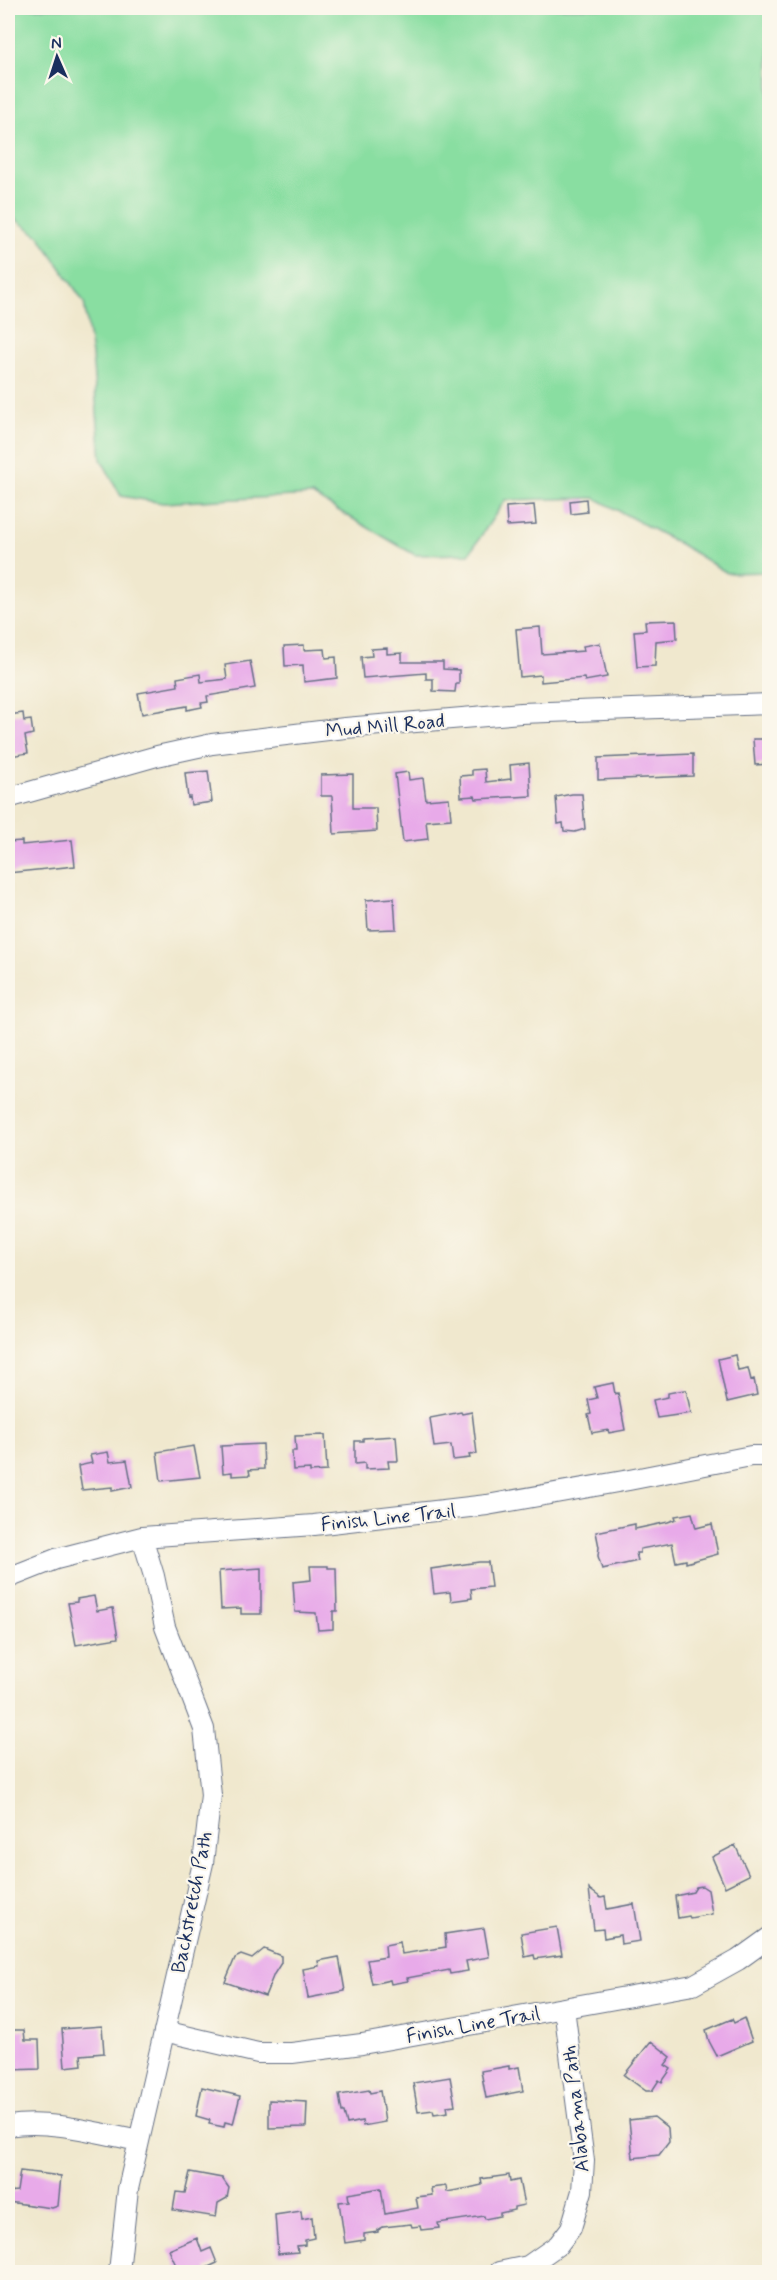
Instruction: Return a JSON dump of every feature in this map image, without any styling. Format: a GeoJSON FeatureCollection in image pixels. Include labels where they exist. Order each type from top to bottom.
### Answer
{"type":"FeatureCollection","features":[{"type":"Feature","properties":{"kind":"street","name":"Mud Mill Road"},"geometry":{"type":"LineString","coordinates":[[8,798],[157,756],[212,744],[345,728],[521,713],[770,704]]}},
{"type":"Feature","properties":{"kind":"street","name":"Finish Line Trail"},"geometry":{"type":"LineString","coordinates":[[8,1578],[56,1559],[142,1537],[314,1525],[488,1505],[751,1456],[770,1456]]}},
{"type":"Feature","properties":{"kind":"street","name":"Backstretch Path"},"geometry":{"type":"LineString","coordinates":[[119,2272],[128,2189],[203,1863],[211,1795],[204,1729],[165,1627],[154,1576],[142,1537]]}},
{"type":"Feature","properties":{"kind":"street","name":"Finish Line Trail"},"geometry":{"type":"LineString","coordinates":[[164,2031],[258,2053],[292,2054],[362,2044],[693,1985],[738,1960],[770,1937]]}},
{"type":"Feature","properties":{"kind":"street","name":"Alabama Path"},"geometry":{"type":"LineString","coordinates":[[499,2272],[528,2266],[558,2245],[571,2228],[582,2191],[584,2161],[564,2008]]}},
{"type":"Feature","properties":{"kind":"street"},"geometry":{"type":"LineString","coordinates":[[8,2126],[18,2124],[64,2126],[139,2142]]}},
{"type":"Feature","properties":{"kind":"green space"},"geometry":{"type":"Polygon","coordinates":[[[8,8],[769,8],[769,572],[727,573],[680,544],[595,498],[505,500],[469,554],[415,555],[312,495],[163,503],[121,496],[101,459],[92,355],[84,302],[39,236],[8,214],[8,8]]]}},
{"type":"Feature","properties":{"kind":"building"},"geometry":{"type":"Polygon","coordinates":[[[586,499],[587,512],[571,514],[570,501],[586,499]]]}},
{"type":"Feature","properties":{"kind":"building"},"geometry":{"type":"Polygon","coordinates":[[[534,505],[536,524],[507,526],[506,507],[534,505]]]}},
{"type":"Feature","properties":{"kind":"building"},"geometry":{"type":"Polygon","coordinates":[[[676,620],[677,639],[656,641],[655,666],[637,667],[634,631],[646,630],[645,621],[676,620]]]}},
{"type":"Feature","properties":{"kind":"building"},"geometry":{"type":"Polygon","coordinates":[[[540,627],[542,654],[584,651],[583,646],[600,643],[607,677],[585,681],[584,678],[541,682],[541,675],[520,677],[516,629],[540,627]]]}},
{"type":"Feature","properties":{"kind":"building"},"geometry":{"type":"Polygon","coordinates":[[[304,645],[304,650],[325,649],[326,658],[336,657],[337,678],[304,682],[303,665],[285,666],[284,646],[304,645]]]}},
{"type":"Feature","properties":{"kind":"building"},"geometry":{"type":"Polygon","coordinates":[[[387,648],[387,654],[402,653],[402,662],[443,662],[443,669],[459,670],[459,684],[456,684],[455,692],[433,691],[433,679],[426,679],[426,673],[363,678],[361,657],[372,656],[371,649],[387,648]]]}},
{"type":"Feature","properties":{"kind":"building"},"geometry":{"type":"Polygon","coordinates":[[[250,661],[255,688],[207,696],[208,702],[201,703],[202,707],[187,710],[187,706],[142,714],[138,693],[178,686],[177,678],[200,674],[201,682],[227,679],[225,665],[250,661]]]}},
{"type":"Feature","properties":{"kind":"building"},"geometry":{"type":"Polygon","coordinates":[[[23,713],[24,721],[31,720],[33,734],[25,736],[28,753],[11,756],[8,715],[23,713]]]}},
{"type":"Feature","properties":{"kind":"building"},"geometry":{"type":"Polygon","coordinates":[[[753,739],[770,739],[770,764],[755,765],[753,739]]]}},
{"type":"Feature","properties":{"kind":"building"},"geometry":{"type":"Polygon","coordinates":[[[693,754],[693,776],[598,780],[598,758],[693,754]]]}},
{"type":"Feature","properties":{"kind":"building"},"geometry":{"type":"Polygon","coordinates":[[[529,763],[531,796],[476,799],[475,796],[461,797],[460,776],[472,775],[472,770],[485,769],[486,782],[511,779],[510,765],[529,763]]]}},
{"type":"Feature","properties":{"kind":"building"},"geometry":{"type":"Polygon","coordinates":[[[208,771],[212,802],[191,805],[185,773],[208,771]]]}},
{"type":"Feature","properties":{"kind":"building"},"geometry":{"type":"Polygon","coordinates":[[[408,772],[409,780],[423,778],[426,800],[449,798],[451,819],[426,821],[428,839],[403,842],[395,774],[408,772]]]}},
{"type":"Feature","properties":{"kind":"building"},"geometry":{"type":"Polygon","coordinates":[[[353,774],[353,808],[376,808],[377,831],[334,834],[332,796],[321,796],[321,775],[353,774]]]}},
{"type":"Feature","properties":{"kind":"building"},"geometry":{"type":"Polygon","coordinates":[[[582,794],[585,829],[575,832],[564,831],[563,823],[558,824],[556,797],[582,794]]]}},
{"type":"Feature","properties":{"kind":"building"},"geometry":{"type":"Polygon","coordinates":[[[72,840],[75,866],[8,873],[8,842],[22,841],[22,845],[72,840]]]}},
{"type":"Feature","properties":{"kind":"building"},"geometry":{"type":"Polygon","coordinates":[[[394,898],[396,929],[368,930],[366,900],[394,898]]]}},
{"type":"Feature","properties":{"kind":"building"},"geometry":{"type":"Polygon","coordinates":[[[735,1355],[738,1370],[748,1368],[751,1380],[754,1379],[757,1395],[727,1402],[718,1359],[735,1355]]]}},
{"type":"Feature","properties":{"kind":"building"},"geometry":{"type":"Polygon","coordinates":[[[613,1383],[615,1394],[618,1393],[625,1430],[592,1433],[588,1415],[591,1414],[588,1400],[597,1398],[594,1387],[613,1383]]]}},
{"type":"Feature","properties":{"kind":"building"},"geometry":{"type":"Polygon","coordinates":[[[686,1390],[691,1413],[657,1418],[653,1400],[668,1397],[668,1393],[686,1390]]]}},
{"type":"Feature","properties":{"kind":"building"},"geometry":{"type":"Polygon","coordinates":[[[461,1412],[462,1414],[472,1412],[477,1454],[469,1455],[470,1458],[453,1460],[451,1445],[434,1447],[430,1418],[461,1412]]]}},
{"type":"Feature","properties":{"kind":"building"},"geometry":{"type":"Polygon","coordinates":[[[325,1435],[327,1471],[293,1470],[292,1451],[296,1451],[295,1436],[325,1435]]]}},
{"type":"Feature","properties":{"kind":"building"},"geometry":{"type":"Polygon","coordinates":[[[396,1436],[398,1461],[388,1461],[389,1468],[365,1469],[365,1463],[355,1464],[355,1441],[363,1441],[363,1438],[396,1436]]]}},
{"type":"Feature","properties":{"kind":"building"},"geometry":{"type":"Polygon","coordinates":[[[263,1444],[264,1469],[249,1470],[250,1475],[232,1476],[232,1472],[223,1473],[221,1446],[263,1444]]]}},
{"type":"Feature","properties":{"kind":"building"},"geometry":{"type":"Polygon","coordinates":[[[194,1446],[200,1477],[161,1481],[157,1452],[194,1446]]]}},
{"type":"Feature","properties":{"kind":"building"},"geometry":{"type":"Polygon","coordinates":[[[108,1452],[110,1462],[127,1460],[132,1487],[112,1491],[112,1487],[82,1490],[78,1466],[92,1463],[90,1455],[108,1452]]]}},
{"type":"Feature","properties":{"kind":"building"},"geometry":{"type":"Polygon","coordinates":[[[692,1513],[696,1528],[712,1524],[718,1554],[686,1563],[686,1560],[676,1562],[672,1543],[640,1549],[640,1553],[636,1553],[638,1561],[602,1569],[598,1556],[596,1532],[635,1524],[635,1529],[668,1522],[676,1519],[675,1516],[692,1513]]]}},
{"type":"Feature","properties":{"kind":"building"},"geometry":{"type":"Polygon","coordinates":[[[488,1562],[491,1587],[471,1589],[472,1598],[451,1601],[450,1592],[434,1594],[431,1569],[488,1562]]]}},
{"type":"Feature","properties":{"kind":"building"},"geometry":{"type":"Polygon","coordinates":[[[310,1566],[336,1568],[337,1611],[333,1611],[333,1629],[318,1630],[316,1613],[295,1612],[293,1582],[311,1580],[310,1566]]]}},
{"type":"Feature","properties":{"kind":"building"},"geometry":{"type":"Polygon","coordinates":[[[261,1568],[261,1614],[241,1614],[241,1608],[221,1609],[219,1571],[261,1568]]]}},
{"type":"Feature","properties":{"kind":"building"},"geometry":{"type":"Polygon","coordinates":[[[94,1596],[97,1611],[113,1608],[118,1638],[76,1645],[68,1603],[94,1596]]]}},
{"type":"Feature","properties":{"kind":"building"},"geometry":{"type":"Polygon","coordinates":[[[735,1845],[749,1875],[725,1887],[712,1857],[735,1845]]]}},
{"type":"Feature","properties":{"kind":"building"},"geometry":{"type":"Polygon","coordinates":[[[702,1886],[708,1890],[712,1914],[678,1918],[675,1896],[693,1892],[696,1887],[702,1886]]]}},
{"type":"Feature","properties":{"kind":"building"},"geometry":{"type":"Polygon","coordinates":[[[589,1889],[601,1898],[605,1897],[607,1909],[634,1904],[640,1941],[621,1944],[620,1935],[604,1938],[603,1929],[594,1930],[589,1889]]]}},
{"type":"Feature","properties":{"kind":"building"},"geometry":{"type":"Polygon","coordinates":[[[557,1927],[562,1955],[535,1959],[534,1955],[525,1957],[521,1933],[557,1927]]]}},
{"type":"Feature","properties":{"kind":"building"},"geometry":{"type":"Polygon","coordinates":[[[484,1928],[489,1957],[466,1961],[468,1971],[450,1974],[449,1970],[407,1978],[408,1981],[391,1984],[390,1980],[372,1984],[367,1960],[386,1957],[385,1945],[400,1942],[402,1954],[446,1947],[445,1934],[484,1928]]]}},
{"type":"Feature","properties":{"kind":"building"},"geometry":{"type":"Polygon","coordinates":[[[264,1949],[281,1956],[281,1963],[265,1996],[225,1982],[235,1958],[241,1955],[252,1959],[264,1949]]]}},
{"type":"Feature","properties":{"kind":"building"},"geometry":{"type":"Polygon","coordinates":[[[339,1957],[345,1991],[308,1998],[303,1969],[319,1966],[318,1961],[339,1957]]]}},
{"type":"Feature","properties":{"kind":"building"},"geometry":{"type":"Polygon","coordinates":[[[744,2018],[752,2041],[717,2056],[706,2030],[732,2019],[734,2023],[744,2018]]]}},
{"type":"Feature","properties":{"kind":"building"},"geometry":{"type":"Polygon","coordinates":[[[102,2026],[104,2053],[81,2055],[82,2065],[65,2067],[62,2029],[102,2026]]]}},
{"type":"Feature","properties":{"kind":"building"},"geometry":{"type":"Polygon","coordinates":[[[8,2030],[24,2030],[25,2040],[39,2040],[40,2069],[8,2070],[8,2030]]]}},
{"type":"Feature","properties":{"kind":"building"},"geometry":{"type":"Polygon","coordinates":[[[651,2041],[671,2057],[665,2065],[671,2069],[662,2082],[659,2080],[652,2091],[646,2091],[624,2075],[651,2041]]]}},
{"type":"Feature","properties":{"kind":"building"},"geometry":{"type":"Polygon","coordinates":[[[509,2066],[509,2069],[519,2067],[523,2091],[486,2098],[481,2071],[509,2066]]]}},
{"type":"Feature","properties":{"kind":"building"},"geometry":{"type":"Polygon","coordinates":[[[450,2077],[455,2105],[447,2106],[448,2112],[434,2114],[433,2110],[418,2112],[413,2083],[450,2077]]]}},
{"type":"Feature","properties":{"kind":"building"},"geometry":{"type":"Polygon","coordinates":[[[202,2087],[240,2096],[233,2124],[225,2122],[224,2127],[209,2124],[210,2120],[196,2116],[202,2087]]]}},
{"type":"Feature","properties":{"kind":"building"},"geometry":{"type":"Polygon","coordinates":[[[369,2090],[370,2093],[380,2091],[385,2122],[363,2126],[362,2121],[347,2124],[339,2095],[369,2090]]]}},
{"type":"Feature","properties":{"kind":"building"},"geometry":{"type":"Polygon","coordinates":[[[269,2100],[307,2102],[306,2127],[269,2128],[269,2100]]]}},
{"type":"Feature","properties":{"kind":"building"},"geometry":{"type":"Polygon","coordinates":[[[654,2117],[668,2128],[669,2142],[659,2155],[633,2158],[629,2120],[654,2117]]]}},
{"type":"Feature","properties":{"kind":"building"},"geometry":{"type":"Polygon","coordinates":[[[20,2171],[61,2176],[58,2206],[52,2208],[8,2202],[8,2192],[17,2191],[20,2171]]]}},
{"type":"Feature","properties":{"kind":"building"},"geometry":{"type":"Polygon","coordinates":[[[190,2172],[222,2178],[229,2188],[227,2198],[218,2203],[216,2217],[173,2210],[176,2192],[185,2193],[190,2172]]]}},
{"type":"Feature","properties":{"kind":"building"},"geometry":{"type":"Polygon","coordinates":[[[509,2175],[510,2182],[519,2180],[524,2205],[500,2213],[500,2216],[438,2223],[439,2228],[421,2230],[420,2226],[412,2227],[411,2224],[383,2227],[378,2232],[364,2234],[364,2240],[345,2243],[339,2202],[349,2201],[348,2194],[381,2188],[385,2214],[418,2208],[416,2197],[432,2195],[431,2188],[446,2186],[447,2192],[482,2185],[481,2179],[509,2175]]]}},
{"type":"Feature","properties":{"kind":"building"},"geometry":{"type":"Polygon","coordinates":[[[301,2211],[302,2219],[312,2217],[314,2238],[305,2240],[305,2245],[297,2246],[298,2252],[278,2254],[275,2215],[301,2211]]]}},
{"type":"Feature","properties":{"kind":"building"},"geometry":{"type":"Polygon","coordinates":[[[197,2238],[202,2252],[211,2248],[217,2263],[206,2268],[208,2272],[179,2272],[169,2250],[197,2238]]]}}]}
